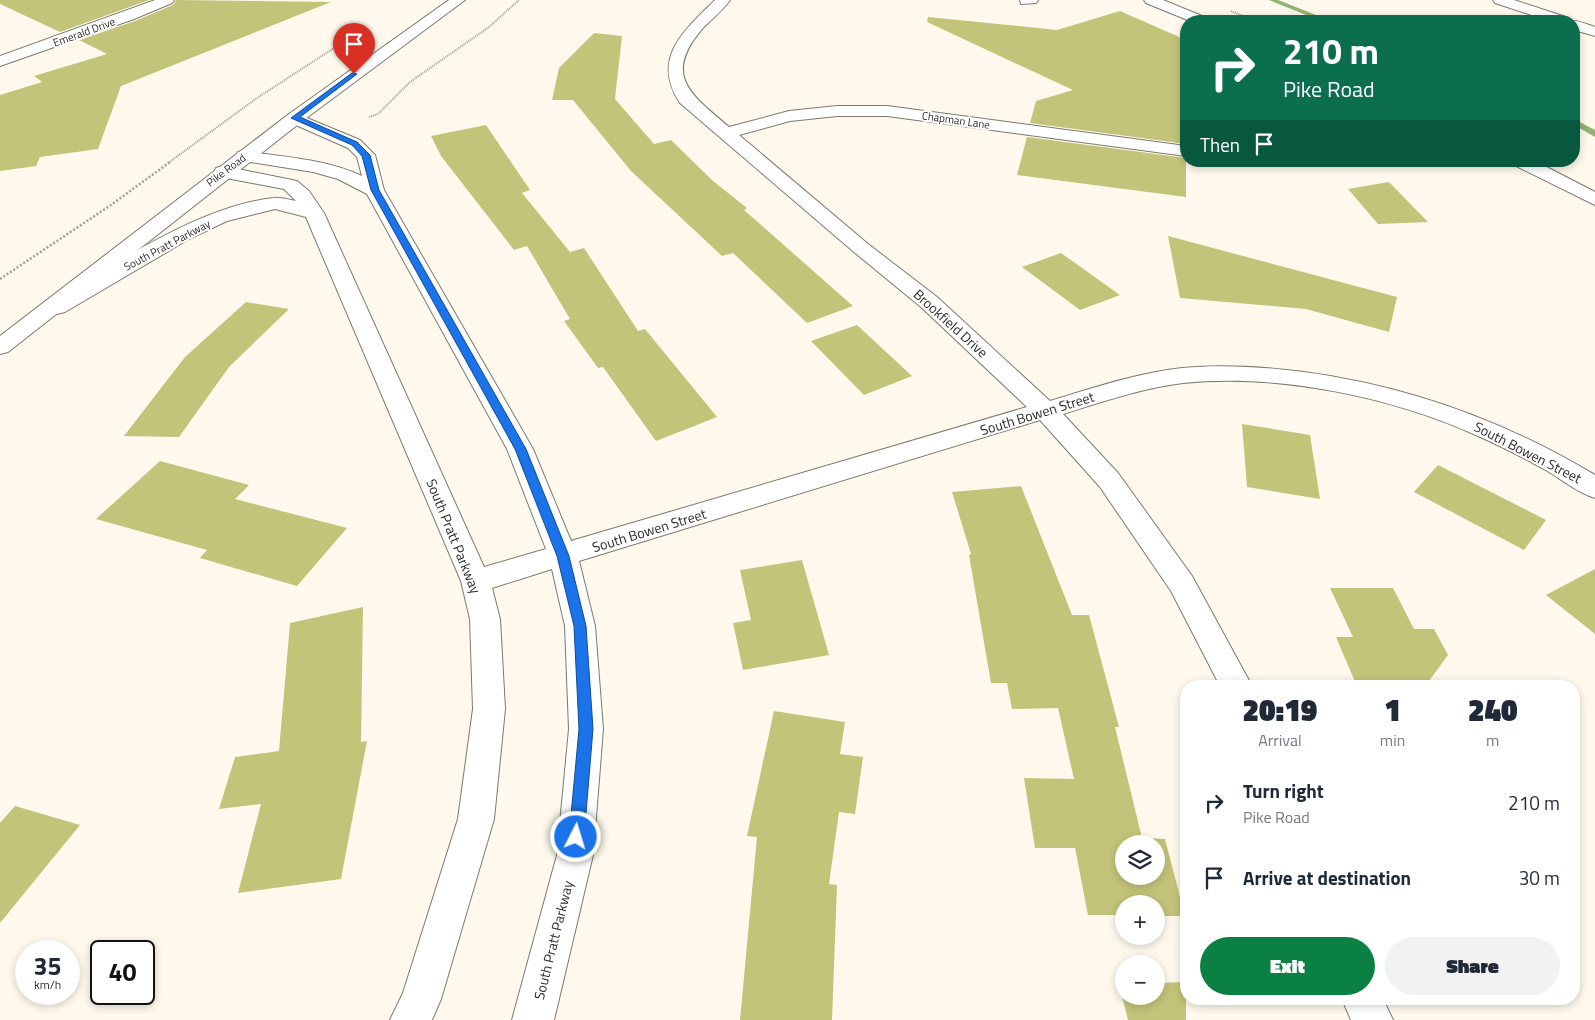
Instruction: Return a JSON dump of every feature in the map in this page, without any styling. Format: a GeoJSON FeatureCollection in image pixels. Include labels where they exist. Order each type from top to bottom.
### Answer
{"type":"FeatureCollection","features":[{"type":"Feature","properties":{"kind":"street","name":"Emerald Drive"},"geometry":{"type":"LineString","coordinates":[[0,61],[128,16],[167,0]]}},
{"type":"Feature","properties":{"kind":"street","name":"Pike Road"},"geometry":{"type":"LineString","coordinates":[[0,347],[244,156],[458,0]]}},
{"type":"Feature","properties":{"kind":"street","name":"Brookfield Drive"},"geometry":{"type":"LineString","coordinates":[[723,0],[691,35],[677,54],[675,75],[686,99],[861,248],[929,302],[1046,411],[1109,480],[1182,584],[1233,680]]}},
{"type":"Feature","properties":{"kind":"street"},"geometry":{"type":"LineString","coordinates":[[1151,0],[1187,15]]}},
{"type":"Feature","properties":{"kind":"street"},"geometry":{"type":"LineString","coordinates":[[1500,0],[1546,15]]}},
{"type":"Feature","properties":{"kind":"street"},"geometry":{"type":"LineString","coordinates":[[1580,26],[1595,32]]}},
{"type":"Feature","properties":{"kind":"street","name":"Chapman Lane"},"geometry":{"type":"LineString","coordinates":[[726,133],[789,116],[837,111],[888,111],[1180,150]]}},
{"type":"Feature","properties":{"kind":"street","name":"South Pratt Parkway"},"geometry":{"type":"LineString","coordinates":[[295,118],[354,144],[366,155],[375,190],[520,449],[563,556],[580,626],[586,729],[575,855],[533,1020]]}},
{"type":"Feature","properties":{"kind":"street"},"geometry":{"type":"LineString","coordinates":[[244,156],[314,167],[345,175],[375,190]]}},
{"type":"Feature","properties":{"kind":"street"},"geometry":{"type":"LineString","coordinates":[[1532,167],[1595,199]]}},
{"type":"Feature","properties":{"kind":"street","name":"South Pratt Parkway"},"geometry":{"type":"LineString","coordinates":[[223,172],[290,185],[302,195],[314,213],[476,581],[485,619],[489,709],[476,819],[421,999],[411,1020]]}},
{"type":"Feature","properties":{"kind":"street","name":"South Pratt Parkway"},"geometry":{"type":"LineString","coordinates":[[30,322],[182,235],[220,217],[275,203],[298,207],[314,213]]}},
{"type":"Feature","properties":{"kind":"street","name":"South Bowen Street"},"geometry":{"type":"LineString","coordinates":[[476,581],[1046,411],[1168,378],[1246,373],[1330,382],[1408,399],[1489,429],[1568,471],[1595,488]]}},
{"type":"Feature","properties":{"kind":"street"},"geometry":{"type":"LineString","coordinates":[[1365,1005],[1372,1020]]}},
{"type":"Feature","properties":{"kind":"path"},"geometry":{"type":"LineString","coordinates":[[369,118],[378,114],[410,82],[489,27],[519,0]]}},
{"type":"Feature","properties":{"kind":"path"},"geometry":{"type":"LineString","coordinates":[[0,279],[111,205],[257,98],[357,32]]}},
{"type":"Feature","properties":{"kind":"building"},"geometry":{"type":"Polygon","coordinates":[[[0,0],[149,0],[60,32],[0,4],[0,0]]]}},
{"type":"Feature","properties":{"kind":"building"},"geometry":{"type":"Polygon","coordinates":[[[176,0],[331,2],[121,86],[98,149],[40,157],[36,166],[0,171],[0,95],[42,82],[34,76],[107,54],[79,40],[135,21],[173,5],[176,0]]]}},
{"type":"Feature","properties":{"kind":"building"},"geometry":{"type":"Polygon","coordinates":[[[1120,11],[1180,37],[1180,143],[1030,123],[1036,101],[1073,90],[927,22],[928,17],[1057,30],[1120,11]]]}},
{"type":"Feature","properties":{"kind":"building"},"geometry":{"type":"Polygon","coordinates":[[[594,33],[622,36],[615,99],[654,144],[671,140],[713,181],[747,208],[744,210],[853,306],[807,323],[733,253],[722,256],[631,171],[573,100],[552,100],[559,68],[594,33]]]}},
{"type":"Feature","properties":{"kind":"building"},"geometry":{"type":"Polygon","coordinates":[[[486,125],[530,190],[522,193],[570,252],[584,248],[638,331],[645,329],[717,417],[656,441],[603,367],[598,368],[564,321],[570,319],[527,246],[514,250],[441,156],[431,136],[486,125]]]}},
{"type":"Feature","properties":{"kind":"building"},"geometry":{"type":"Polygon","coordinates":[[[1027,137],[1180,157],[1180,167],[1186,167],[1186,197],[1017,175],[1027,137]]]}},
{"type":"Feature","properties":{"kind":"building"},"geometry":{"type":"Polygon","coordinates":[[[1389,182],[1428,222],[1378,224],[1348,189],[1389,182]]]}},
{"type":"Feature","properties":{"kind":"building"},"geometry":{"type":"Polygon","coordinates":[[[1168,236],[1397,297],[1389,332],[1306,309],[1180,298],[1168,236]]]}},
{"type":"Feature","properties":{"kind":"building"},"geometry":{"type":"Polygon","coordinates":[[[1061,253],[1120,295],[1080,310],[1022,267],[1061,253]]]}},
{"type":"Feature","properties":{"kind":"building"},"geometry":{"type":"Polygon","coordinates":[[[246,302],[289,309],[229,367],[179,437],[124,436],[185,357],[246,302]]]}},
{"type":"Feature","properties":{"kind":"building"},"geometry":{"type":"Polygon","coordinates":[[[857,325],[912,376],[864,395],[811,341],[857,325]]]}},
{"type":"Feature","properties":{"kind":"building"},"geometry":{"type":"Polygon","coordinates":[[[1242,424],[1310,435],[1320,499],[1247,487],[1242,424]]]}},
{"type":"Feature","properties":{"kind":"building"},"geometry":{"type":"Polygon","coordinates":[[[160,461],[249,485],[235,499],[347,528],[297,586],[200,558],[207,550],[96,519],[160,461]]]}},
{"type":"Feature","properties":{"kind":"building"},"geometry":{"type":"Polygon","coordinates":[[[1438,465],[1546,520],[1524,550],[1414,492],[1438,465]]]}},
{"type":"Feature","properties":{"kind":"building"},"geometry":{"type":"Polygon","coordinates":[[[1021,486],[1072,615],[1089,615],[1119,727],[1115,727],[1141,835],[1115,835],[1115,885],[1165,885],[1165,839],[1180,897],[1180,916],[1165,916],[1165,895],[1115,895],[1115,915],[1088,915],[1075,848],[1035,848],[1024,778],[1074,779],[1058,708],[1012,709],[1007,683],[991,683],[969,555],[971,554],[952,492],[1021,486]]]}},
{"type":"Feature","properties":{"kind":"building"},"geometry":{"type":"Polygon","coordinates":[[[802,560],[829,655],[743,670],[733,623],[751,620],[740,570],[802,560]]]}},
{"type":"Feature","properties":{"kind":"building"},"geometry":{"type":"Polygon","coordinates":[[[1595,569],[1595,634],[1546,595],[1595,569]]]}},
{"type":"Feature","properties":{"kind":"building"},"geometry":{"type":"Polygon","coordinates":[[[1330,588],[1393,588],[1414,629],[1434,629],[1448,655],[1430,680],[1354,680],[1336,637],[1353,637],[1330,588]]]}},
{"type":"Feature","properties":{"kind":"building"},"geometry":{"type":"Polygon","coordinates":[[[363,607],[361,742],[367,741],[341,879],[238,893],[261,804],[219,809],[235,757],[279,751],[290,623],[363,607]]]}},
{"type":"Feature","properties":{"kind":"building"},"geometry":{"type":"Polygon","coordinates":[[[774,711],[845,722],[840,754],[863,757],[855,814],[839,812],[829,884],[837,885],[832,1020],[740,1020],[757,837],[747,836],[774,711]]]}},
{"type":"Feature","properties":{"kind":"building"},"geometry":{"type":"Polygon","coordinates":[[[15,806],[80,825],[0,923],[0,823],[15,806]]]}},
{"type":"Feature","properties":{"kind":"building"},"geometry":{"type":"Polygon","coordinates":[[[1180,982],[1180,1005],[1186,1005],[1186,1020],[1128,1020],[1124,1005],[1165,1005],[1165,983],[1180,982]]]}},
{"type":"Feature","properties":{"kind":"waterway"},"geometry":{"type":"LineString","coordinates":[[1272,0],[1311,15]]}},
{"type":"Feature","properties":{"kind":"waterway"},"geometry":{"type":"LineString","coordinates":[[1580,125],[1595,134]]}},
{"type":"Feature","properties":{"kind":"route"},"geometry":{"type":"LineString","coordinates":[[354,74],[295,118],[354,144],[366,155],[375,190],[520,449],[563,556],[580,626],[586,729],[576,837]]}}]}
